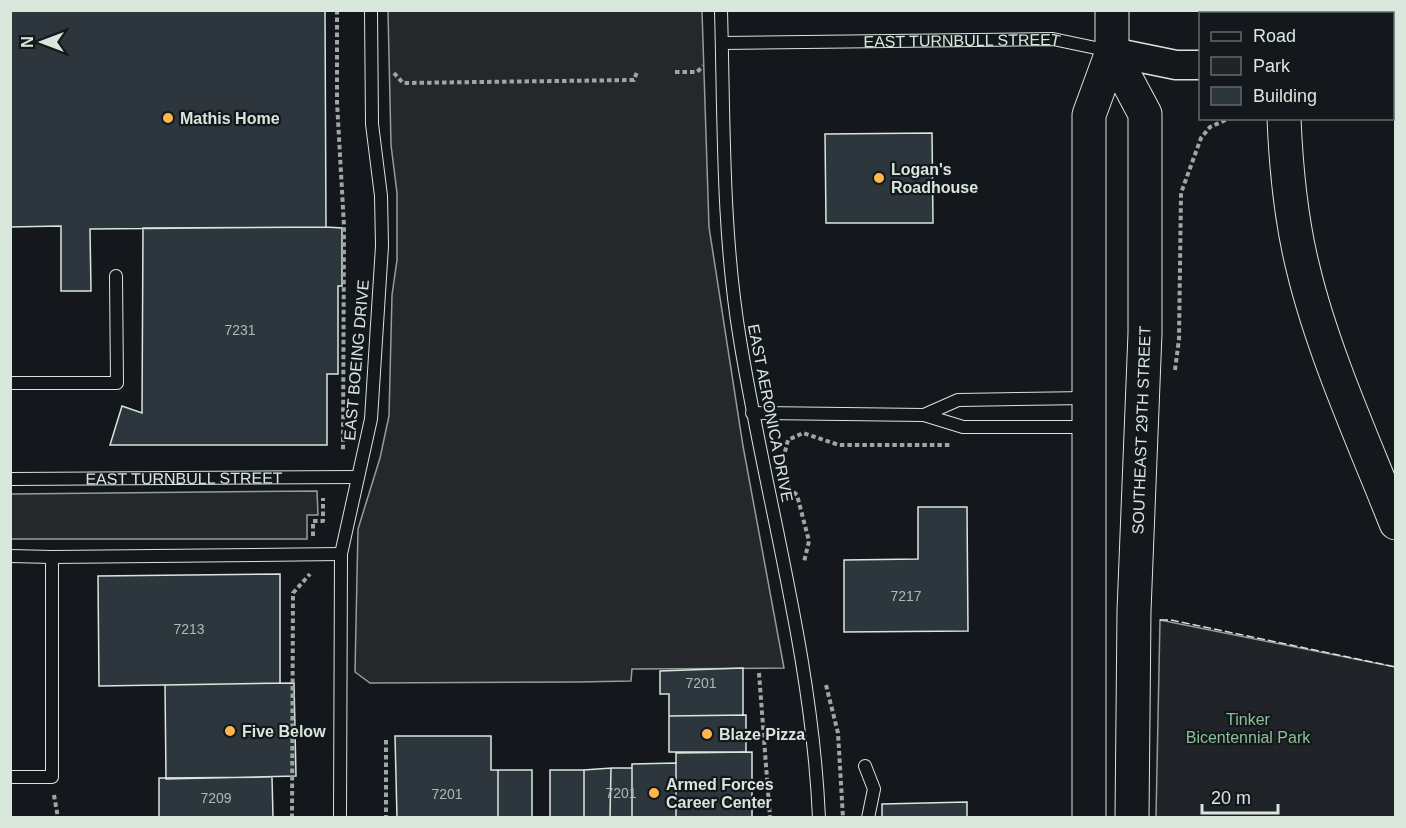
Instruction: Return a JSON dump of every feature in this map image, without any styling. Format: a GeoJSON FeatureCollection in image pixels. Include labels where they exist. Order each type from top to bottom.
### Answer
{"type":"FeatureCollection","features":[{"type":"Feature","properties":{"kind":"main road","name":"SOUTHEAST 29TH STREET"},"geometry":{"type":"LineString","coordinates":[[1089,818],[1089,115],[1112,52],[1112,10]]}},
{"type":"Feature","properties":{"kind":"main road","name":"SOUTHEAST 29TH STREET"},"geometry":{"type":"LineString","coordinates":[[1112,52],[1145,114],[1145,333],[1134,611],[1132,818]]}},
{"type":"Feature","properties":{"kind":"main road"},"geometry":{"type":"LineString","coordinates":[[1284,120],[1291,198],[1303,269],[1320,327],[1395,522]]}},
{"type":"Feature","properties":{"kind":"street","name":"EAST TURNBULL STREET"},"geometry":{"type":"LineString","coordinates":[[1112,52],[1176,65],[1199,65]]}},
{"type":"Feature","properties":{"kind":"lane","name":"EAST BOEING DRIVE"},"geometry":{"type":"LineString","coordinates":[[340,818],[341,554],[371,419],[382,246],[381,196],[372,124],[371,10]]}},
{"type":"Feature","properties":{"kind":"lane","name":"EAST AERONICA DRIVE"},"geometry":{"type":"LineString","coordinates":[[721,10],[729,244],[737,319],[752,414],[796,623],[815,748],[819,818]]}},
{"type":"Feature","properties":{"kind":"lane","name":"EAST TURNBULL STREET"},"geometry":{"type":"LineString","coordinates":[[722,43],[1053,39],[1112,52]]}},
{"type":"Feature","properties":{"kind":"lane"},"geometry":{"type":"LineString","coordinates":[[10,383],[117,383],[116,276]]}},
{"type":"Feature","properties":{"kind":"lane"},"geometry":{"type":"LineString","coordinates":[[924,415],[958,400],[1089,412]]}},
{"type":"Feature","properties":{"kind":"lane"},"geometry":{"type":"LineString","coordinates":[[752,414],[924,415],[963,427],[1089,412]]}},
{"type":"Feature","properties":{"kind":"lane","name":"EAST TURNBULL STREET"},"geometry":{"type":"LineString","coordinates":[[10,479],[358,477]]}},
{"type":"Feature","properties":{"kind":"lane"},"geometry":{"type":"LineString","coordinates":[[10,556],[341,554]]}},
{"type":"Feature","properties":{"kind":"lane"},"geometry":{"type":"LineString","coordinates":[[10,777],[52,777],[52,556]]}},
{"type":"Feature","properties":{"kind":"lane"},"geometry":{"type":"LineString","coordinates":[[865,766],[874,789],[868,818]]}},
{"type":"Feature","properties":{"kind":"path"},"geometry":{"type":"LineString","coordinates":[[337,10],[337,102],[344,226],[343,454]]}},
{"type":"Feature","properties":{"kind":"path"},"geometry":{"type":"LineString","coordinates":[[675,72],[697,72],[702,66]]}},
{"type":"Feature","properties":{"kind":"path"},"geometry":{"type":"LineString","coordinates":[[394,73],[403,83],[634,80],[637,72]]}},
{"type":"Feature","properties":{"kind":"path"},"geometry":{"type":"LineString","coordinates":[[784,467],[783,458],[788,440],[803,434],[838,444],[956,445]]}},
{"type":"Feature","properties":{"kind":"path"},"geometry":{"type":"LineString","coordinates":[[786,485],[797,495],[809,541],[804,563]]}},
{"type":"Feature","properties":{"kind":"path"},"geometry":{"type":"LineString","coordinates":[[313,536],[313,521],[323,521],[323,498]]}},
{"type":"Feature","properties":{"kind":"path"},"geometry":{"type":"LineString","coordinates":[[292,818],[293,593],[309,574]]}},
{"type":"Feature","properties":{"kind":"path"},"geometry":{"type":"LineString","coordinates":[[759,673],[770,818]]}},
{"type":"Feature","properties":{"kind":"path"},"geometry":{"type":"LineString","coordinates":[[825,677],[838,733],[843,818]]}},
{"type":"Feature","properties":{"kind":"path"},"geometry":{"type":"LineString","coordinates":[[386,740],[386,818]]}},
{"type":"Feature","properties":{"kind":"green space","name":"Tinker Bicentennial Park"},"geometry":{"type":"Polygon","coordinates":[[[1160,620],[1395,667],[1395,817],[1156,817],[1160,620]]]}},
{"type":"Feature","properties":{"kind":"shaded area"},"geometry":{"type":"Polygon","coordinates":[[[388,11],[702,11],[709,227],[743,446],[784,668],[632,669],[631,681],[577,682],[370,683],[355,672],[358,529],[380,458],[389,416],[392,295],[397,260],[397,193],[391,145],[388,11]]]}},
{"type":"Feature","properties":{"kind":"shaded area"},"geometry":{"type":"Polygon","coordinates":[[[317,491],[318,515],[307,515],[307,539],[11,539],[11,494],[317,491]]]}},
{"type":"Feature","properties":{"kind":"building","name":"Mathis Home"},"geometry":{"type":"Polygon","coordinates":[[[10,10],[325,10],[326,227],[90,229],[91,291],[61,291],[61,226],[10,227],[10,10]]]}},
{"type":"Feature","properties":{"kind":"building","name":"Logan's Roadhouse"},"geometry":{"type":"Polygon","coordinates":[[[932,133],[933,223],[826,223],[825,134],[932,133]]]}},
{"type":"Feature","properties":{"kind":"building"},"geometry":{"type":"Polygon","coordinates":[[[143,228],[342,228],[342,286],[338,286],[338,374],[327,374],[327,445],[110,445],[122,406],[142,413],[143,228]]]}},
{"type":"Feature","properties":{"kind":"building"},"geometry":{"type":"Polygon","coordinates":[[[918,507],[967,507],[968,631],[844,632],[844,560],[918,559],[918,507]]]}},
{"type":"Feature","properties":{"kind":"building"},"geometry":{"type":"Polygon","coordinates":[[[280,574],[280,683],[99,686],[98,576],[280,574]]]}},
{"type":"Feature","properties":{"kind":"building"},"geometry":{"type":"Polygon","coordinates":[[[743,668],[743,715],[669,716],[669,694],[660,694],[660,671],[743,668]]]}},
{"type":"Feature","properties":{"kind":"building","name":"Five Below"},"geometry":{"type":"Polygon","coordinates":[[[294,683],[296,776],[166,779],[165,685],[294,683]]]}},
{"type":"Feature","properties":{"kind":"building","name":"Blaze Pizza"},"geometry":{"type":"Polygon","coordinates":[[[746,715],[746,752],[669,752],[669,716],[746,715]]]}},
{"type":"Feature","properties":{"kind":"building"},"geometry":{"type":"Polygon","coordinates":[[[395,736],[491,736],[491,770],[498,770],[498,818],[397,818],[395,736]]]}},
{"type":"Feature","properties":{"kind":"building"},"geometry":{"type":"Polygon","coordinates":[[[752,752],[752,818],[676,818],[676,753],[752,752]]]}},
{"type":"Feature","properties":{"kind":"building","name":"Armed Forces Career Center"},"geometry":{"type":"Polygon","coordinates":[[[676,763],[676,818],[632,818],[632,764],[676,763]]]}},
{"type":"Feature","properties":{"kind":"building"},"geometry":{"type":"Polygon","coordinates":[[[611,768],[632,768],[632,818],[610,818],[611,768]]]}},
{"type":"Feature","properties":{"kind":"building"},"geometry":{"type":"Polygon","coordinates":[[[611,768],[610,818],[584,818],[584,770],[611,768]]]}},
{"type":"Feature","properties":{"kind":"building"},"geometry":{"type":"Polygon","coordinates":[[[498,770],[532,770],[532,818],[498,818],[498,770]]]}},
{"type":"Feature","properties":{"kind":"building"},"geometry":{"type":"Polygon","coordinates":[[[550,770],[584,770],[584,818],[550,818],[550,770]]]}},
{"type":"Feature","properties":{"kind":"building"},"geometry":{"type":"Polygon","coordinates":[[[272,777],[273,818],[159,818],[159,778],[272,777]]]}},
{"type":"Feature","properties":{"kind":"building"},"geometry":{"type":"Polygon","coordinates":[[[967,802],[967,818],[882,818],[882,804],[967,802]]]}},
{"type":"Feature","properties":{"kind":"fence"},"geometry":{"type":"LineString","coordinates":[[1160,620],[1171,620],[1396,667]]}},
{"type":"Feature","properties":{"kind":"place","name":"Mathis Home"},"geometry":{"type":"Point","coordinates":[168,118]}},
{"type":"Feature","properties":{"kind":"place","name":"Logan's Roadhouse"},"geometry":{"type":"Point","coordinates":[879,178]}},
{"type":"Feature","properties":{"kind":"place","name":"Five Below"},"geometry":{"type":"Point","coordinates":[230,731]}},
{"type":"Feature","properties":{"kind":"place","name":"Blaze Pizza"},"geometry":{"type":"Point","coordinates":[707,734]}},
{"type":"Feature","properties":{"kind":"place","name":"Armed Forces Career Center"},"geometry":{"type":"Point","coordinates":[654,793]}}]}
